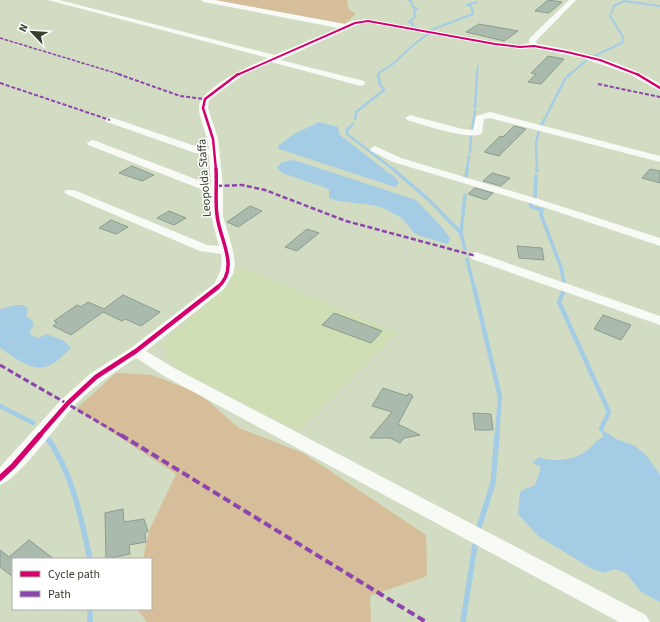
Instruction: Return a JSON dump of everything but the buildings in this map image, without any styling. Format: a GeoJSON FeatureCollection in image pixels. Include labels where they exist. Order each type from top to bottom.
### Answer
{"type":"FeatureCollection","features":[{"type":"Feature","properties":{"kind":"street"},"geometry":{"type":"LineString","coordinates":[[51,0],[361,83]]}},
{"type":"Feature","properties":{"kind":"street"},"geometry":{"type":"LineString","coordinates":[[204,0],[347,27]]}},
{"type":"Feature","properties":{"kind":"street"},"geometry":{"type":"LineString","coordinates":[[533,45],[532,41],[573,0]]}},
{"type":"Feature","properties":{"kind":"street","name":"Leopolda Staffa"},"geometry":{"type":"LineString","coordinates":[[0,478],[13,466],[44,428],[96,377],[136,351],[219,286],[226,274],[229,264],[228,251],[216,216],[217,190],[213,139],[203,108],[205,99],[240,73],[347,27],[361,22],[376,22],[495,44],[515,46],[533,45],[610,64],[642,77],[660,88]]}},
{"type":"Feature","properties":{"kind":"street"},"geometry":{"type":"LineString","coordinates":[[410,118],[462,132],[477,133],[479,118],[483,116],[490,116],[580,137],[660,159]]}},
{"type":"Feature","properties":{"kind":"street"},"geometry":{"type":"LineString","coordinates":[[110,120],[199,151],[214,153]]}},
{"type":"Feature","properties":{"kind":"street"},"geometry":{"type":"LineString","coordinates":[[92,143],[217,190]]}},
{"type":"Feature","properties":{"kind":"street"},"geometry":{"type":"LineString","coordinates":[[375,149],[397,160],[547,205],[660,242]]}},
{"type":"Feature","properties":{"kind":"street"},"geometry":{"type":"LineString","coordinates":[[70,192],[204,248],[228,251]]}},
{"type":"Feature","properties":{"kind":"street"},"geometry":{"type":"LineString","coordinates":[[476,256],[660,321]]}},
{"type":"Feature","properties":{"kind":"street"},"geometry":{"type":"LineString","coordinates":[[136,351],[169,372],[639,622]]}},
{"type":"Feature","properties":{"kind":"shaded area"},"geometry":{"type":"Polygon","coordinates":[[[213,0],[347,0],[348,8],[356,14],[344,24],[213,0]]]}},
{"type":"Feature","properties":{"kind":"shaded area"},"geometry":{"type":"Polygon","coordinates":[[[238,266],[398,333],[300,431],[174,368],[161,343],[229,285],[238,266]]]}},
{"type":"Feature","properties":{"kind":"shaded area"},"geometry":{"type":"Polygon","coordinates":[[[116,373],[152,375],[200,394],[239,428],[303,453],[426,535],[427,576],[370,596],[371,622],[147,622],[138,610],[152,610],[152,558],[143,558],[149,531],[176,474],[76,409],[116,373]]]}},
{"type":"Feature","properties":{"kind":"water"},"geometry":{"type":"Polygon","coordinates":[[[319,122],[338,127],[340,135],[397,179],[399,183],[395,187],[279,149],[278,146],[294,134],[319,122]]]}},
{"type":"Feature","properties":{"kind":"water"},"geometry":{"type":"Polygon","coordinates":[[[291,160],[416,200],[441,226],[450,238],[448,244],[414,233],[402,218],[383,208],[372,205],[338,201],[329,198],[329,190],[326,188],[282,173],[277,167],[281,163],[291,160]]]}},
{"type":"Feature","properties":{"kind":"water"},"geometry":{"type":"Polygon","coordinates":[[[23,305],[28,309],[26,316],[32,320],[34,326],[30,330],[31,335],[38,338],[47,334],[64,341],[71,348],[54,363],[40,368],[33,367],[19,361],[0,348],[0,309],[23,305]]]}},
{"type":"Feature","properties":{"kind":"water"},"geometry":{"type":"Polygon","coordinates":[[[601,429],[616,439],[635,446],[647,456],[660,475],[660,602],[641,592],[626,573],[614,569],[605,573],[592,569],[538,536],[518,514],[520,492],[535,485],[541,467],[532,463],[539,457],[559,460],[580,455],[603,437],[601,429]]]}},
{"type":"Feature","properties":{"kind":"waterway"},"geometry":{"type":"LineString","coordinates":[[408,0],[411,1],[413,7],[417,9],[414,11],[415,17],[409,22],[413,24],[412,27],[416,28]]}},
{"type":"Feature","properties":{"kind":"waterway"},"geometry":{"type":"LineString","coordinates":[[611,14],[614,6],[624,1],[660,6]]}},
{"type":"Feature","properties":{"kind":"waterway"},"geometry":{"type":"LineString","coordinates":[[428,31],[473,14],[471,6],[467,5],[477,2]]}},
{"type":"Feature","properties":{"kind":"waterway"},"geometry":{"type":"LineString","coordinates":[[592,57],[622,43],[623,37],[610,16]]}},
{"type":"Feature","properties":{"kind":"waterway"},"geometry":{"type":"LineString","coordinates":[[378,75],[428,34]]}},
{"type":"Feature","properties":{"kind":"waterway"},"geometry":{"type":"LineString","coordinates":[[569,75],[587,60]]}},
{"type":"Feature","properties":{"kind":"waterway"},"geometry":{"type":"LineString","coordinates":[[477,75],[478,66]]}},
{"type":"Feature","properties":{"kind":"waterway"},"geometry":{"type":"LineString","coordinates":[[475,107],[477,74]]}},
{"type":"Feature","properties":{"kind":"waterway"},"geometry":{"type":"LineString","coordinates":[[355,119],[356,112],[384,90],[380,85],[378,75]]}},
{"type":"Feature","properties":{"kind":"waterway"},"geometry":{"type":"LineString","coordinates":[[541,126],[565,79]]}},
{"type":"Feature","properties":{"kind":"waterway"},"geometry":{"type":"LineString","coordinates":[[472,131],[475,111]]}},
{"type":"Feature","properties":{"kind":"waterway"},"geometry":{"type":"LineString","coordinates":[[353,124],[347,130],[347,134],[394,170]]}},
{"type":"Feature","properties":{"kind":"waterway"},"geometry":{"type":"LineString","coordinates":[[537,170],[536,143],[539,130]]}},
{"type":"Feature","properties":{"kind":"waterway"},"geometry":{"type":"LineString","coordinates":[[470,152],[471,136]]}},
{"type":"Feature","properties":{"kind":"waterway"},"geometry":{"type":"LineString","coordinates":[[467,170],[469,156]]}},
{"type":"Feature","properties":{"kind":"waterway"},"geometry":{"type":"LineString","coordinates":[[393,169],[429,200],[461,233]]}},
{"type":"Feature","properties":{"kind":"waterway"},"geometry":{"type":"LineString","coordinates":[[466,179],[467,169]]}},
{"type":"Feature","properties":{"kind":"waterway"},"geometry":{"type":"LineString","coordinates":[[535,198],[536,176]]}},
{"type":"Feature","properties":{"kind":"waterway"},"geometry":{"type":"LineString","coordinates":[[461,233],[465,195]]}},
{"type":"Feature","properties":{"kind":"waterway"},"geometry":{"type":"LineString","coordinates":[[530,204],[532,207],[542,210],[541,215],[561,267],[564,284]]}},
{"type":"Feature","properties":{"kind":"waterway"},"geometry":{"type":"LineString","coordinates":[[461,233],[465,249]]}},
{"type":"Feature","properties":{"kind":"waterway"},"geometry":{"type":"LineString","coordinates":[[467,259],[474,288]]}},
{"type":"Feature","properties":{"kind":"waterway"},"geometry":{"type":"LineString","coordinates":[[474,287],[500,397],[497,436]]}},
{"type":"Feature","properties":{"kind":"waterway"},"geometry":{"type":"LineString","coordinates":[[564,290],[559,302],[609,412],[601,429]]}},
{"type":"Feature","properties":{"kind":"waterway"},"geometry":{"type":"LineString","coordinates":[[0,406],[33,423]]}},
{"type":"Feature","properties":{"kind":"waterway"},"geometry":{"type":"LineString","coordinates":[[479,527],[493,483],[497,435]]}},
{"type":"Feature","properties":{"kind":"waterway"},"geometry":{"type":"LineString","coordinates":[[46,436],[63,464],[69,479],[79,511],[90,558]]}},
{"type":"Feature","properties":{"kind":"waterway"},"geometry":{"type":"LineString","coordinates":[[463,622],[475,545]]}},
{"type":"Feature","properties":{"kind":"waterway"},"geometry":{"type":"LineString","coordinates":[[90,610],[90,622]]}},
{"type":"Feature","properties":{"kind":"marked path"},"geometry":{"type":"LineString","coordinates":[[0,38],[133,79],[180,96],[205,99]]}},
{"type":"Feature","properties":{"kind":"marked path"},"geometry":{"type":"LineString","coordinates":[[0,83],[110,120]]}},
{"type":"Feature","properties":{"kind":"marked path"},"geometry":{"type":"LineString","coordinates":[[598,84],[660,97]]}},
{"type":"Feature","properties":{"kind":"marked path"},"geometry":{"type":"LineString","coordinates":[[217,186],[242,185],[265,190],[346,221],[476,256]]}},
{"type":"Feature","properties":{"kind":"marked path"},"geometry":{"type":"LineString","coordinates":[[0,365],[54,397],[68,403],[426,622]]}},
{"type":"Feature","properties":{"kind":"cycle path"},"geometry":{"type":"LineString","coordinates":[[0,478],[13,466],[68,403],[96,377],[136,351],[219,286],[226,274],[229,264],[227,251],[217,216],[217,186],[213,139],[203,108],[205,99],[240,73],[355,23],[368,21],[495,44],[520,47],[534,46],[567,52],[600,60],[632,72],[660,88]]}}]}
